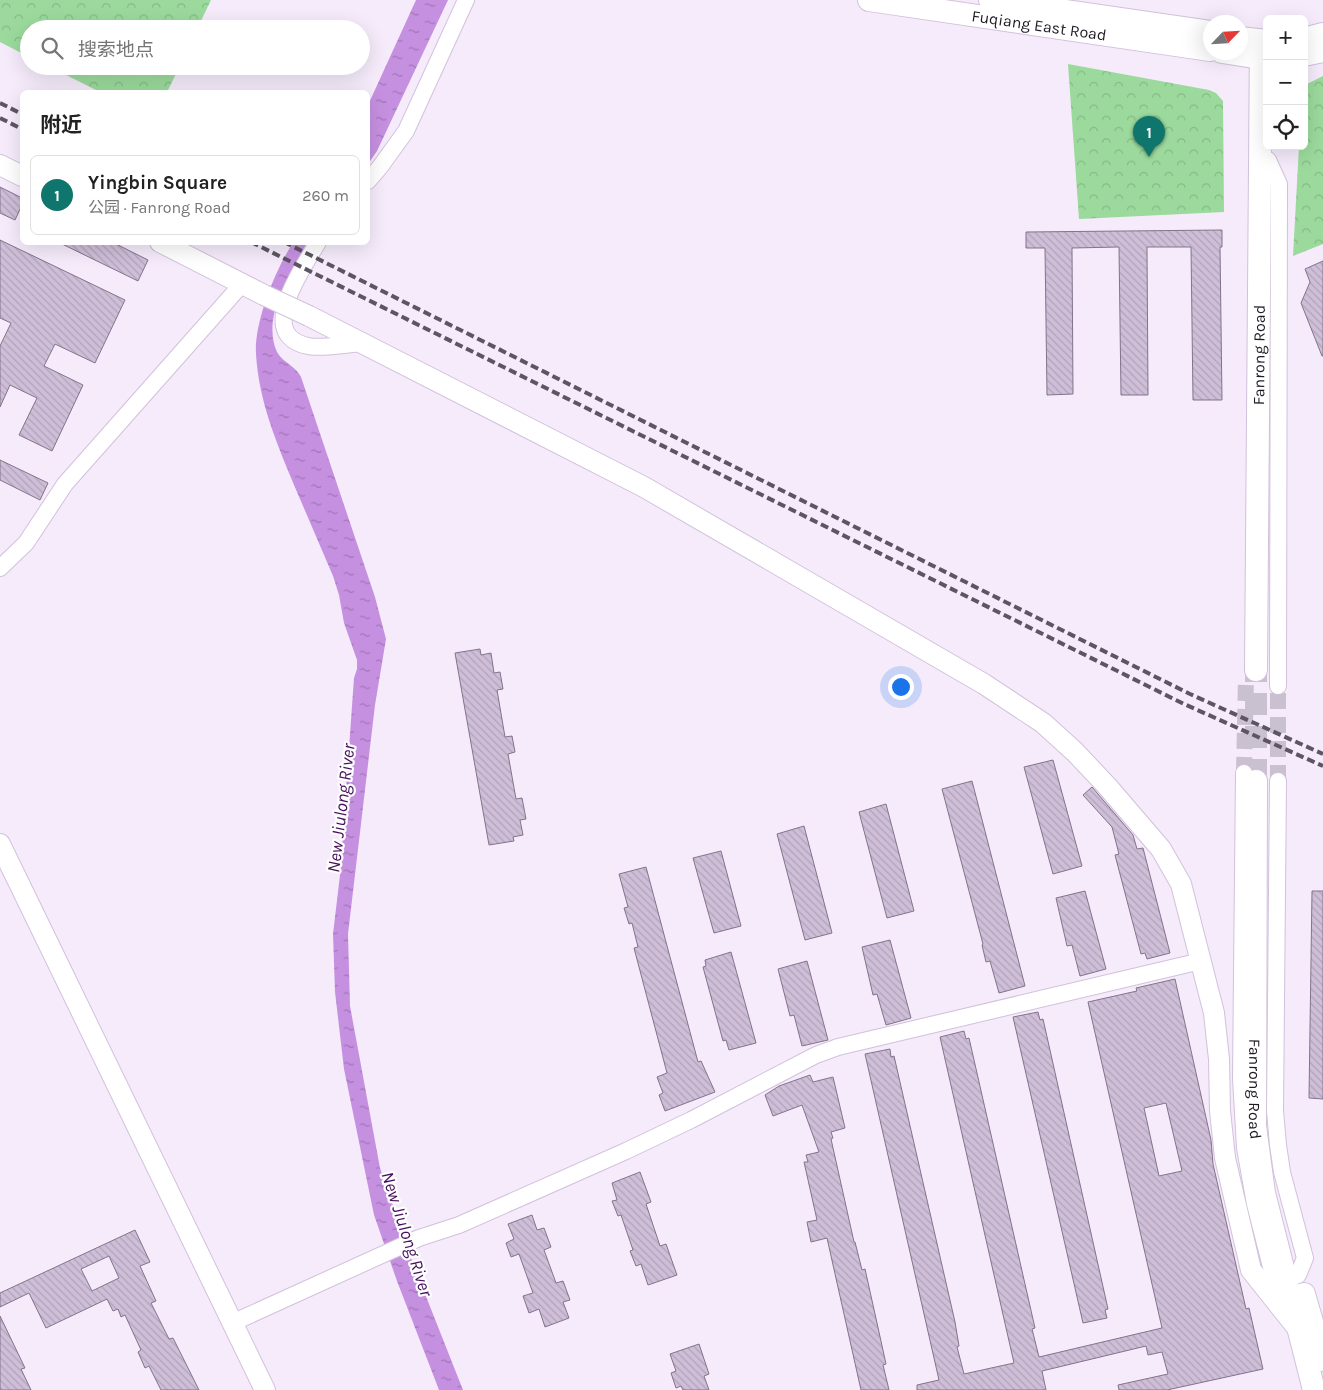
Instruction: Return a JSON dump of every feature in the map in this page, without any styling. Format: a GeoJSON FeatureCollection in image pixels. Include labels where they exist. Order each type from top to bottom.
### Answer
{"type":"FeatureCollection","features":[{"type":"Feature","properties":{"kind":"main road","name":"Fuqiang East Road"},"geometry":{"type":"LineString","coordinates":[[869,0],[1203,49]]}},
{"type":"Feature","properties":{"kind":"main road","name":"Fuqiang East Road"},"geometry":{"type":"LineString","coordinates":[[990,0],[1203,31]]}},
{"type":"Feature","properties":{"kind":"main road","name":"Fanrong Road"},"geometry":{"type":"LineString","coordinates":[[1259,47],[1266,157],[1261,676]]}},
{"type":"Feature","properties":{"kind":"main road","name":"Fanrong Road"},"geometry":{"type":"LineString","coordinates":[[1314,1390],[1264,1193],[1255,1126],[1260,779],[1264,1125],[1272,1191],[1323,1360]]}},
{"type":"Feature","properties":{"kind":"street"},"geometry":{"type":"LineString","coordinates":[[370,179],[406,131],[466,0]]}},
{"type":"Feature","properties":{"kind":"street"},"geometry":{"type":"LineString","coordinates":[[1308,37],[1323,33]]}},
{"type":"Feature","properties":{"kind":"street"},"geometry":{"type":"LineString","coordinates":[[1308,55],[1323,52]]}},
{"type":"Feature","properties":{"kind":"street"},"geometry":{"type":"LineString","coordinates":[[0,166],[20,175]]}},
{"type":"Feature","properties":{"kind":"street"},"geometry":{"type":"LineString","coordinates":[[166,245],[644,487],[984,684],[1043,723],[1075,752],[1161,849],[1182,884],[1214,1013],[1225,1158],[1251,1270],[1298,1329]]}},
{"type":"Feature","properties":{"kind":"street"},"geometry":{"type":"LineString","coordinates":[[316,245],[288,293],[283,313],[286,330],[291,339],[297,343],[310,346],[362,343]]}},
{"type":"Feature","properties":{"kind":"street"},"geometry":{"type":"LineString","coordinates":[[0,568],[26,543],[65,484],[242,284]]}},
{"type":"Feature","properties":{"kind":"street"},"geometry":{"type":"LineString","coordinates":[[0,844],[265,1390]]}},
{"type":"Feature","properties":{"kind":"street"},"geometry":{"type":"LineString","coordinates":[[232,1323],[377,1256],[419,1238],[459,1225],[626,1151],[691,1120],[798,1063],[838,1047],[1201,961]]}},
{"type":"Feature","properties":{"kind":"green space"},"geometry":{"type":"Polygon","coordinates":[[[0,0],[211,0],[201,20],[20,20],[20,52],[0,42],[0,0]]]}},
{"type":"Feature","properties":{"kind":"green space"},"geometry":{"type":"Polygon","coordinates":[[[1068,64],[1209,90],[1216,93],[1223,101],[1224,212],[1079,219],[1068,64]]]}},
{"type":"Feature","properties":{"kind":"green space"},"geometry":{"type":"Polygon","coordinates":[[[66,75],[176,75],[168,90],[96,90],[66,75]]]}},
{"type":"Feature","properties":{"kind":"green space"},"geometry":{"type":"Polygon","coordinates":[[[1323,76],[1323,244],[1293,256],[1299,150],[1308,150],[1308,84],[1323,76]]]}},
{"type":"Feature","properties":{"kind":"water"},"geometry":{"type":"Polygon","coordinates":[[[416,0],[448,0],[377,151],[370,161],[370,101],[416,0]]]}},
{"type":"Feature","properties":{"kind":"water"},"geometry":{"type":"Polygon","coordinates":[[[292,245],[306,245],[280,295],[275,310],[273,338],[277,352],[301,377],[375,597],[386,639],[375,705],[348,934],[350,1006],[380,1168],[412,1261],[463,1390],[439,1390],[397,1281],[374,1215],[344,1069],[335,992],[333,934],[340,875],[354,678],[357,660],[344,623],[339,595],[333,576],[269,421],[258,372],[256,341],[262,311],[273,281],[292,245]]]}},
{"type":"Feature","properties":{"kind":"building"},"geometry":{"type":"Polygon","coordinates":[[[0,187],[20,197],[20,209],[15,220],[0,213],[0,187]]]}},
{"type":"Feature","properties":{"kind":"building"},"geometry":{"type":"Polygon","coordinates":[[[1222,230],[1222,247],[1220,247],[1222,400],[1193,400],[1191,247],[1147,247],[1148,395],[1121,395],[1119,247],[1072,248],[1073,394],[1047,395],[1045,248],[1026,248],[1026,232],[1222,230]]]}},
{"type":"Feature","properties":{"kind":"building"},"geometry":{"type":"Polygon","coordinates":[[[0,240],[125,300],[95,363],[55,344],[44,366],[83,385],[52,451],[19,435],[37,398],[10,385],[0,407],[0,346],[11,323],[0,318],[0,240]]]}},
{"type":"Feature","properties":{"kind":"building"},"geometry":{"type":"Polygon","coordinates":[[[64,245],[118,245],[148,260],[138,281],[64,245]]]}},
{"type":"Feature","properties":{"kind":"building"},"geometry":{"type":"Polygon","coordinates":[[[1323,261],[1322,356],[1301,303],[1310,282],[1305,269],[1323,261]]]}},
{"type":"Feature","properties":{"kind":"building"},"geometry":{"type":"Polygon","coordinates":[[[0,460],[48,483],[40,500],[0,480],[0,460]]]}},
{"type":"Feature","properties":{"kind":"building"},"geometry":{"type":"Polygon","coordinates":[[[480,649],[481,655],[491,653],[494,673],[500,672],[503,689],[497,690],[505,737],[512,736],[515,752],[508,754],[516,799],[522,798],[526,819],[520,820],[523,835],[513,837],[514,841],[489,845],[455,653],[480,649]]]}},
{"type":"Feature","properties":{"kind":"building"},"geometry":{"type":"Polygon","coordinates":[[[1053,760],[1082,866],[1053,874],[1024,767],[1053,760]]]}},
{"type":"Feature","properties":{"kind":"building"},"geometry":{"type":"Polygon","coordinates":[[[972,781],[1025,986],[999,993],[990,961],[986,962],[983,944],[942,789],[972,781]]]}},
{"type":"Feature","properties":{"kind":"building"},"geometry":{"type":"Polygon","coordinates":[[[1092,787],[1133,835],[1137,849],[1143,848],[1170,953],[1147,959],[1145,953],[1141,954],[1115,855],[1119,854],[1112,827],[1083,795],[1092,787]]]}},
{"type":"Feature","properties":{"kind":"building"},"geometry":{"type":"Polygon","coordinates":[[[886,804],[914,911],[887,918],[859,812],[886,804]]]}},
{"type":"Feature","properties":{"kind":"building"},"geometry":{"type":"Polygon","coordinates":[[[804,826],[832,933],[805,940],[777,834],[804,826]]]}},
{"type":"Feature","properties":{"kind":"building"},"geometry":{"type":"Polygon","coordinates":[[[721,851],[741,926],[714,933],[693,858],[721,851]]]}},
{"type":"Feature","properties":{"kind":"building"},"geometry":{"type":"Polygon","coordinates":[[[646,867],[698,1062],[701,1061],[715,1092],[665,1111],[659,1095],[663,1093],[657,1077],[667,1073],[634,948],[638,947],[632,923],[629,924],[624,908],[628,907],[619,874],[646,867]]]}},
{"type":"Feature","properties":{"kind":"building"},"geometry":{"type":"Polygon","coordinates":[[[1085,891],[1106,969],[1080,976],[1072,945],[1067,946],[1056,898],[1085,891]]]}},
{"type":"Feature","properties":{"kind":"building"},"geometry":{"type":"Polygon","coordinates":[[[1312,891],[1323,891],[1323,1099],[1309,1098],[1312,891]]]}},
{"type":"Feature","properties":{"kind":"building"},"geometry":{"type":"Polygon","coordinates":[[[890,940],[911,1018],[886,1025],[877,994],[873,995],[862,947],[890,940]]]}},
{"type":"Feature","properties":{"kind":"building"},"geometry":{"type":"Polygon","coordinates":[[[731,952],[756,1043],[729,1050],[726,1040],[723,1041],[703,967],[706,966],[705,960],[731,952]]]}},
{"type":"Feature","properties":{"kind":"building"},"geometry":{"type":"Polygon","coordinates":[[[807,961],[828,1040],[802,1046],[794,1015],[790,1016],[778,969],[807,961]]]}},
{"type":"Feature","properties":{"kind":"building"},"geometry":{"type":"Polygon","coordinates":[[[1175,979],[1211,1140],[1213,1164],[1246,1309],[1249,1308],[1263,1369],[1167,1390],[1119,1390],[1118,1385],[1168,1374],[1162,1352],[1148,1355],[1146,1346],[1042,1371],[1046,1390],[917,1390],[917,1385],[939,1380],[865,1054],[890,1049],[891,1057],[894,1056],[955,1322],[959,1346],[957,1347],[964,1374],[1014,1363],[940,1037],[964,1031],[966,1039],[969,1038],[1035,1328],[1032,1329],[1039,1357],[1162,1328],[1088,1002],[1137,991],[1136,988],[1175,979]],[[1166,1103],[1144,1108],[1159,1176],[1182,1171],[1166,1103]]]}},
{"type":"Feature","properties":{"kind":"building"},"geometry":{"type":"Polygon","coordinates":[[[1038,1012],[1040,1020],[1043,1019],[1108,1309],[1105,1310],[1107,1318],[1083,1323],[1013,1017],[1038,1012]]]}},
{"type":"Feature","properties":{"kind":"building"},"geometry":{"type":"Polygon","coordinates":[[[810,1075],[813,1082],[833,1077],[845,1128],[831,1132],[833,1138],[831,1139],[854,1242],[862,1270],[865,1269],[886,1364],[883,1365],[889,1390],[861,1390],[827,1238],[811,1242],[807,1222],[817,1220],[804,1162],[808,1162],[806,1155],[819,1152],[802,1105],[773,1116],[765,1095],[779,1086],[810,1075]]]}},
{"type":"Feature","properties":{"kind":"building"},"geometry":{"type":"Polygon","coordinates":[[[640,1172],[651,1202],[646,1204],[660,1246],[666,1244],[677,1275],[648,1285],[641,1264],[636,1266],[630,1251],[633,1250],[621,1215],[618,1216],[612,1201],[617,1200],[612,1183],[640,1172]]]}},
{"type":"Feature","properties":{"kind":"building"},"geometry":{"type":"Polygon","coordinates":[[[532,1215],[537,1230],[544,1228],[551,1247],[544,1250],[556,1283],[563,1281],[570,1300],[563,1302],[569,1318],[545,1327],[539,1309],[529,1313],[523,1296],[533,1293],[519,1254],[511,1257],[506,1243],[514,1239],[508,1224],[532,1215]]]}},
{"type":"Feature","properties":{"kind":"building"},"geometry":{"type":"Polygon","coordinates":[[[135,1230],[150,1262],[140,1266],[156,1301],[151,1303],[169,1339],[173,1338],[199,1390],[161,1390],[149,1366],[145,1368],[138,1352],[141,1350],[125,1315],[121,1317],[118,1309],[113,1311],[107,1299],[46,1328],[29,1293],[0,1307],[0,1293],[135,1230]],[[109,1256],[81,1269],[92,1291],[119,1278],[109,1256]]]}},
{"type":"Feature","properties":{"kind":"building"},"geometry":{"type":"Polygon","coordinates":[[[0,1316],[25,1368],[21,1369],[31,1390],[0,1390],[0,1316]]]}},
{"type":"Feature","properties":{"kind":"building"},"geometry":{"type":"Polygon","coordinates":[[[699,1344],[709,1374],[704,1376],[709,1390],[683,1390],[681,1386],[676,1388],[671,1373],[676,1371],[670,1354],[699,1344]]]}},
{"type":"Feature","properties":{"kind":"tunnel"},"geometry":{"type":"LineString","coordinates":[[1256,670],[1256,781]]}},
{"type":"Feature","properties":{"kind":"tunnel"},"geometry":{"type":"LineString","coordinates":[[1244,773],[1246,677]]}},
{"type":"Feature","properties":{"kind":"tunnel"},"geometry":{"type":"LineString","coordinates":[[1278,686],[1278,781]]}},
{"type":"Feature","properties":{"kind":"railway"},"geometry":{"type":"LineString","coordinates":[[0,103],[20,113]]}},
{"type":"Feature","properties":{"kind":"railway"},"geometry":{"type":"LineString","coordinates":[[0,118],[20,128]]}},
{"type":"Feature","properties":{"kind":"railway"},"geometry":{"type":"LineString","coordinates":[[257,245],[1184,704],[1323,766]]}},
{"type":"Feature","properties":{"kind":"railway"},"geometry":{"type":"LineString","coordinates":[[290,245],[1190,694],[1323,754]]}},
{"type":"Feature","properties":{"kind":"place","name":"Yingbin Square"},"geometry":{"type":"Point","coordinates":[1149,157]}},
{"type":"Feature","properties":{"kind":"water label","name":"New Jiulong River"},"geometry":{"type":"Point","coordinates":[341,808]}},
{"type":"Feature","properties":{"kind":"water label","name":"New Jiulong River"},"geometry":{"type":"Point","coordinates":[407,1234]}}]}
